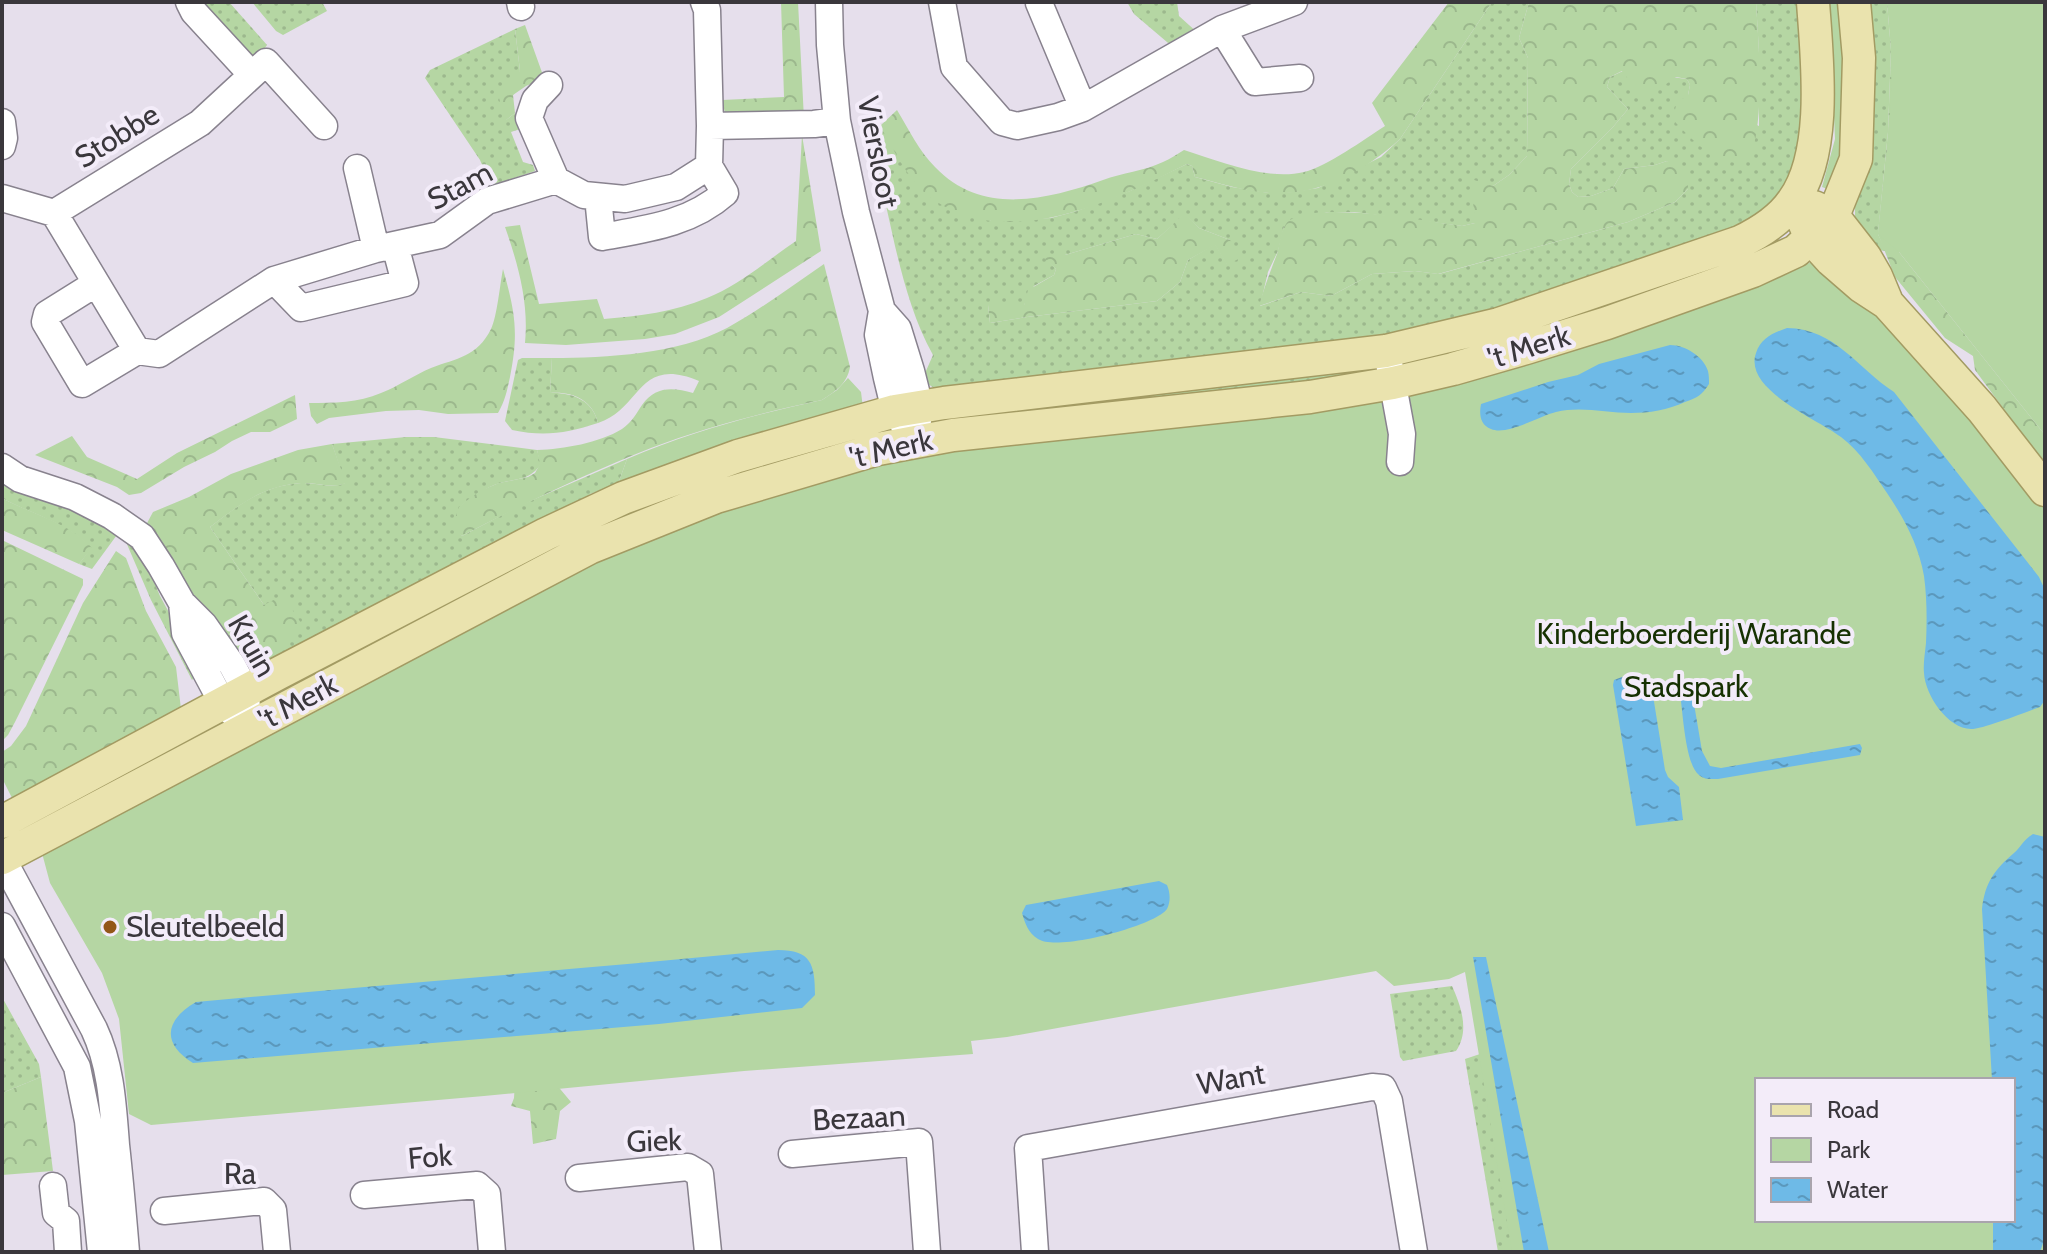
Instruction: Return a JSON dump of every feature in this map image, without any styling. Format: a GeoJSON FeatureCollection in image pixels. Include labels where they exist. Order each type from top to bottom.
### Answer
{"type":"FeatureCollection","features":[{"type":"Feature","properties":{"kind":"main road"},"geometry":{"type":"LineString","coordinates":[[1813,2],[1817,133],[1809,169],[1795,199],[1822,227],[1865,257],[1887,303],[1982,409],[2045,490]]}},
{"type":"Feature","properties":{"kind":"main road"},"geometry":{"type":"LineString","coordinates":[[1822,227],[1856,159],[1859,58],[1854,2]]}},
{"type":"Feature","properties":{"kind":"main road","name":"'t Merk"},"geometry":{"type":"LineString","coordinates":[[2,822],[533,541],[623,498],[738,456],[908,409],[1386,351],[1499,324],[1740,242],[1763,231],[1795,199]]}},
{"type":"Feature","properties":{"kind":"main road","name":"'t Merk"},"geometry":{"type":"LineString","coordinates":[[2,858],[589,548],[716,497],[878,449],[953,435],[1310,397],[1453,369],[1607,323],[1753,271],[1796,251],[1822,227]]}},
{"type":"Feature","properties":{"kind":"street"},"geometry":{"type":"LineString","coordinates":[[189,2],[194,12],[252,75],[266,62],[324,126]]}},
{"type":"Feature","properties":{"kind":"street"},"geometry":{"type":"LineString","coordinates":[[598,197],[602,237],[669,225],[714,203],[725,193],[709,166],[707,10],[704,2]]}},
{"type":"Feature","properties":{"kind":"street","name":"Viersloot"},"geometry":{"type":"LineString","coordinates":[[829,2],[837,121],[856,212],[882,311],[898,329],[915,442]]}},
{"type":"Feature","properties":{"kind":"street"},"geometry":{"type":"LineString","coordinates":[[942,2],[954,67],[1002,122],[1017,126],[1083,108],[1222,29],[1294,2]]}},
{"type":"Feature","properties":{"kind":"street"},"geometry":{"type":"LineString","coordinates":[[1039,3],[1083,108]]}},
{"type":"Feature","properties":{"kind":"street"},"geometry":{"type":"LineString","coordinates":[[1222,29],[1255,82],[1300,78]]}},
{"type":"Feature","properties":{"kind":"street","name":"Stobbe"},"geometry":{"type":"LineString","coordinates":[[54,213],[200,123],[252,75]]}},
{"type":"Feature","properties":{"kind":"street"},"geometry":{"type":"LineString","coordinates":[[549,85],[535,100],[529,118],[556,180],[584,195],[625,199],[676,187],[709,166]]}},
{"type":"Feature","properties":{"kind":"street"},"geometry":{"type":"LineString","coordinates":[[710,126],[837,121]]}},
{"type":"Feature","properties":{"kind":"street"},"geometry":{"type":"LineString","coordinates":[[2,122],[2,146]]}},
{"type":"Feature","properties":{"kind":"street"},"geometry":{"type":"LineString","coordinates":[[274,280],[301,308],[405,283],[386,247],[357,168]]}},
{"type":"Feature","properties":{"kind":"street","name":"Stam"},"geometry":{"type":"LineString","coordinates":[[95,284],[47,314],[45,322],[82,384],[137,351],[159,354],[274,280],[386,247],[440,235],[487,201],[556,180]]}},
{"type":"Feature","properties":{"kind":"street"},"geometry":{"type":"LineString","coordinates":[[2,198],[54,213],[137,351]]}},
{"type":"Feature","properties":{"kind":"street"},"geometry":{"type":"LineString","coordinates":[[1386,351],[1402,434],[1400,462]]}},
{"type":"Feature","properties":{"kind":"street","name":"Kruin"},"geometry":{"type":"LineString","coordinates":[[2,467],[20,479],[75,497],[130,527],[142,537],[182,603],[204,625],[232,665],[235,697],[248,727]]}},
{"type":"Feature","properties":{"kind":"street"},"geometry":{"type":"LineString","coordinates":[[2,858],[102,1046],[113,1103],[126,1252]]}},
{"type":"Feature","properties":{"kind":"street"},"geometry":{"type":"LineString","coordinates":[[2,926],[77,1067],[88,1121],[101,1252]]}},
{"type":"Feature","properties":{"kind":"street","name":"Want"},"geometry":{"type":"LineString","coordinates":[[1035,1252],[1028,1148],[1372,1087],[1383,1088],[1389,1101],[1414,1252]]}},
{"type":"Feature","properties":{"kind":"street","name":"Bezaan"},"geometry":{"type":"LineString","coordinates":[[792,1154],[919,1142],[927,1252]]}},
{"type":"Feature","properties":{"kind":"street","name":"Giek"},"geometry":{"type":"LineString","coordinates":[[579,1178],[688,1167],[700,1174],[708,1252]]}},
{"type":"Feature","properties":{"kind":"street","name":"Fok"},"geometry":{"type":"LineString","coordinates":[[364,1195],[477,1185],[487,1194],[492,1252]]}},
{"type":"Feature","properties":{"kind":"street"},"geometry":{"type":"LineString","coordinates":[[53,1186],[56,1213],[66,1221],[68,1252]]}},
{"type":"Feature","properties":{"kind":"street","name":"Ra"},"geometry":{"type":"LineString","coordinates":[[164,1211],[264,1201],[273,1210],[277,1252]]}},
{"type":"Feature","properties":{"kind":"green space"},"geometry":{"type":"Polygon","coordinates":[[[202,2],[229,2],[267,45],[253,64],[202,2]]]}},
{"type":"Feature","properties":{"kind":"green space"},"geometry":{"type":"Polygon","coordinates":[[[252,2],[322,2],[327,11],[283,35],[252,2]]]}},
{"type":"Feature","properties":{"kind":"green space"},"geometry":{"type":"Polygon","coordinates":[[[781,2],[798,2],[804,119],[727,121],[722,100],[784,97],[781,2]]]}},
{"type":"Feature","properties":{"kind":"green space"},"geometry":{"type":"Polygon","coordinates":[[[1127,2],[1177,2],[1179,16],[1199,34],[1174,48],[1134,14],[1127,2]]]}},
{"type":"Feature","properties":{"kind":"green space"},"geometry":{"type":"Polygon","coordinates":[[[1449,2],[1492,2],[1400,139],[1371,162],[1340,180],[1306,190],[1269,193],[1241,189],[1195,177],[1192,166],[1187,164],[1096,205],[1028,221],[995,221],[963,215],[925,193],[903,166],[880,126],[897,110],[935,167],[973,193],[994,198],[1037,198],[1059,193],[1156,165],[1184,150],[1259,172],[1304,172],[1334,158],[1385,126],[1372,103],[1449,2]]]}},
{"type":"Feature","properties":{"kind":"green space"},"geometry":{"type":"Polygon","coordinates":[[[1492,2],[1529,2],[1519,38],[1528,58],[1527,156],[1493,186],[1475,223],[1462,226],[1354,212],[1327,212],[1284,227],[1260,306],[1301,292],[1331,296],[1372,274],[1415,271],[1439,274],[1628,222],[1675,202],[1688,189],[1667,161],[1624,169],[1613,188],[1591,196],[1578,197],[1572,192],[1569,184],[1571,169],[1628,109],[1607,87],[1610,77],[1623,71],[1687,79],[1690,85],[1688,95],[1759,126],[1756,2],[1801,2],[1803,163],[1757,224],[1567,291],[1368,343],[954,389],[934,388],[922,380],[933,355],[915,315],[902,274],[865,101],[911,175],[991,221],[1051,218],[1077,211],[1130,191],[1187,164],[1192,166],[1195,177],[1232,187],[1269,193],[1318,188],[1381,157],[1400,139],[1492,2]],[[1185,214],[1157,239],[1136,234],[1065,255],[1043,255],[1056,269],[1054,275],[1034,286],[1024,305],[988,305],[990,323],[1157,301],[1180,282],[1188,260],[1215,244],[1227,264],[1230,240],[1199,228],[1185,214]]]}},
{"type":"Feature","properties":{"kind":"green space"},"geometry":{"type":"Polygon","coordinates":[[[1529,2],[1756,2],[1759,103],[1750,160],[1729,162],[1709,153],[1676,123],[1676,106],[1688,95],[1690,85],[1687,79],[1676,77],[1644,100],[1622,71],[1610,77],[1607,87],[1628,109],[1571,169],[1569,184],[1572,192],[1578,197],[1591,196],[1613,188],[1624,169],[1667,161],[1684,169],[1688,178],[1688,189],[1675,202],[1628,222],[1438,274],[1415,271],[1372,274],[1331,296],[1301,292],[1259,306],[1284,227],[1298,216],[1342,212],[1462,226],[1475,223],[1471,179],[1493,186],[1527,156],[1528,58],[1519,38],[1529,2]]]}},
{"type":"Feature","properties":{"kind":"green space"},"geometry":{"type":"Polygon","coordinates":[[[1829,2],[1844,2],[1849,150],[1833,191],[1822,187],[1835,139],[1829,2]]]}},
{"type":"Feature","properties":{"kind":"green space"},"geometry":{"type":"Polygon","coordinates":[[[1865,2],[1887,2],[1891,50],[1888,132],[1878,234],[1886,251],[1869,249],[1855,226],[1855,207],[1868,153],[1865,2]]]}},
{"type":"Feature","properties":{"kind":"green space"},"geometry":{"type":"Polygon","coordinates":[[[1887,2],[1912,2],[1899,252],[2045,435],[2045,465],[1975,370],[1973,356],[1945,338],[1895,277],[1878,234],[1888,132],[1891,50],[1887,2]]]}},
{"type":"Feature","properties":{"kind":"green space"},"geometry":{"type":"Polygon","coordinates":[[[1887,2],[2045,2],[2045,435],[1899,252],[1878,234],[1891,89],[1887,2]]]}},
{"type":"Feature","properties":{"kind":"green space"},"geometry":{"type":"Polygon","coordinates":[[[525,25],[544,78],[513,95],[515,113],[505,121],[497,90],[520,71],[515,29],[525,25]]]}},
{"type":"Feature","properties":{"kind":"green space"},"geometry":{"type":"Polygon","coordinates":[[[515,29],[520,71],[506,120],[515,113],[520,129],[511,132],[523,162],[533,165],[535,171],[491,186],[480,160],[425,78],[430,70],[515,29]]]}},
{"type":"Feature","properties":{"kind":"green space"},"geometry":{"type":"Polygon","coordinates":[[[802,135],[821,251],[719,317],[675,334],[566,345],[525,343],[521,284],[505,227],[520,225],[539,304],[597,299],[604,319],[682,307],[730,286],[796,241],[802,135]]]}},
{"type":"Feature","properties":{"kind":"green space"},"geometry":{"type":"Polygon","coordinates":[[[1185,213],[1199,228],[1230,240],[1242,257],[1227,265],[1215,245],[1188,260],[1180,282],[1157,301],[990,323],[988,305],[1024,305],[1028,290],[1054,275],[1056,269],[1041,255],[1065,255],[1136,234],[1157,239],[1185,213]]]}},
{"type":"Feature","properties":{"kind":"green space","name":"Stadspark"},"geometry":{"type":"Polygon","coordinates":[[[1812,262],[1854,285],[2045,501],[2045,1252],[1512,1252],[1465,972],[1449,979],[1394,986],[1376,971],[971,1041],[973,1054],[744,1071],[151,1125],[129,1114],[119,1019],[102,973],[50,883],[42,853],[663,527],[891,461],[972,446],[1161,428],[1771,277],[1812,262]]]}},
{"type":"Feature","properties":{"kind":"green space"},"geometry":{"type":"Polygon","coordinates":[[[824,264],[850,367],[844,383],[832,393],[822,400],[693,433],[651,448],[556,489],[462,536],[452,527],[459,507],[482,490],[535,473],[540,464],[537,450],[581,444],[613,434],[628,424],[653,394],[672,389],[693,393],[699,381],[679,375],[651,379],[624,407],[598,423],[591,408],[580,399],[550,393],[552,358],[642,353],[708,337],[752,313],[824,264]]]}},
{"type":"Feature","properties":{"kind":"green space"},"geometry":{"type":"Polygon","coordinates":[[[503,269],[515,334],[509,382],[498,413],[386,411],[329,418],[317,424],[311,416],[309,403],[364,399],[466,355],[479,346],[493,324],[503,269]]]}},
{"type":"Feature","properties":{"kind":"green space"},"geometry":{"type":"Polygon","coordinates":[[[552,358],[550,393],[580,399],[591,408],[598,423],[556,433],[512,430],[505,421],[518,360],[552,358]]]}},
{"type":"Feature","properties":{"kind":"green space"},"geometry":{"type":"Polygon","coordinates":[[[1354,364],[1356,380],[962,424],[960,409],[1354,364]]]}},
{"type":"Feature","properties":{"kind":"green space"},"geometry":{"type":"Polygon","coordinates":[[[848,378],[861,392],[863,408],[618,484],[627,459],[723,425],[822,400],[848,378]]]}},
{"type":"Feature","properties":{"kind":"green space"},"geometry":{"type":"Polygon","coordinates":[[[295,395],[297,419],[270,432],[251,432],[232,441],[141,493],[129,495],[117,487],[35,455],[72,436],[87,457],[137,479],[177,453],[295,395]]]}},
{"type":"Feature","properties":{"kind":"green space"},"geometry":{"type":"Polygon","coordinates":[[[434,437],[537,450],[541,464],[532,473],[489,487],[460,507],[459,532],[462,536],[521,505],[627,459],[618,484],[590,494],[580,509],[278,657],[264,605],[210,527],[242,504],[275,488],[301,483],[345,483],[332,444],[434,437]]]}},
{"type":"Feature","properties":{"kind":"green space"},"geometry":{"type":"Polygon","coordinates":[[[332,444],[346,483],[302,483],[275,488],[242,504],[210,527],[264,605],[283,595],[301,623],[278,657],[249,667],[239,664],[146,525],[153,512],[231,474],[298,450],[332,444]]]}},
{"type":"Feature","properties":{"kind":"green space"},"geometry":{"type":"Polygon","coordinates":[[[2,475],[122,528],[92,569],[79,564],[91,548],[60,525],[2,498],[2,475]]]}},
{"type":"Feature","properties":{"kind":"green space"},"geometry":{"type":"Polygon","coordinates":[[[2,498],[72,531],[92,548],[79,564],[2,530],[2,498]]]}},
{"type":"Feature","properties":{"kind":"green space"},"geometry":{"type":"Polygon","coordinates":[[[131,537],[143,555],[179,631],[197,674],[192,680],[151,600],[126,542],[131,537]]]}},
{"type":"Feature","properties":{"kind":"green space"},"geometry":{"type":"Polygon","coordinates":[[[4,541],[83,579],[83,585],[15,722],[2,741],[2,557],[4,541]]]}},
{"type":"Feature","properties":{"kind":"green space"},"geometry":{"type":"Polygon","coordinates":[[[116,551],[126,558],[146,611],[176,667],[181,709],[13,800],[2,778],[2,752],[11,746],[26,726],[83,603],[116,551]]]}},
{"type":"Feature","properties":{"kind":"green space"},"geometry":{"type":"Polygon","coordinates":[[[1452,986],[1461,1010],[1463,1027],[1456,1051],[1403,1061],[1390,994],[1452,986]]]}},
{"type":"Feature","properties":{"kind":"green space"},"geometry":{"type":"Polygon","coordinates":[[[2,997],[39,1064],[41,1077],[2,1093],[2,997]]]}},
{"type":"Feature","properties":{"kind":"green space"},"geometry":{"type":"Polygon","coordinates":[[[1489,1051],[1524,1252],[1498,1252],[1465,1059],[1489,1051]]]}},
{"type":"Feature","properties":{"kind":"green space"},"geometry":{"type":"Polygon","coordinates":[[[516,1064],[551,1078],[571,1102],[560,1111],[556,1139],[533,1144],[530,1111],[511,1106],[516,1064]]]}},
{"type":"Feature","properties":{"kind":"green space"},"geometry":{"type":"Polygon","coordinates":[[[41,1077],[53,1171],[2,1175],[2,1093],[41,1077]]]}},
{"type":"Feature","properties":{"kind":"water"},"geometry":{"type":"Polygon","coordinates":[[[1787,328],[1804,330],[1833,342],[1894,392],[2039,577],[2045,590],[2045,700],[2040,707],[1971,729],[1954,723],[1939,709],[1925,682],[1927,618],[1924,576],[1915,543],[1905,522],[1854,449],[1771,391],[1755,366],[1761,343],[1787,328]]]}},
{"type":"Feature","properties":{"kind":"water"},"geometry":{"type":"Polygon","coordinates":[[[1670,345],[1693,352],[1709,374],[1709,384],[1701,393],[1679,405],[1638,413],[1565,410],[1506,430],[1491,429],[1481,419],[1481,404],[1578,375],[1599,364],[1670,345]]]}},
{"type":"Feature","properties":{"kind":"water"},"geometry":{"type":"Polygon","coordinates":[[[1622,677],[1651,683],[1665,770],[1679,787],[1683,820],[1636,826],[1613,685],[1614,680],[1622,677]]]}},
{"type":"Feature","properties":{"kind":"water"},"geometry":{"type":"Polygon","coordinates":[[[1692,692],[1702,751],[1710,766],[1721,768],[1860,744],[1860,755],[1718,779],[1704,778],[1694,769],[1684,725],[1680,694],[1692,692]]]}},
{"type":"Feature","properties":{"kind":"water"},"geometry":{"type":"Polygon","coordinates":[[[2033,834],[2045,837],[2045,1237],[2040,1252],[1993,1252],[1993,1222],[2015,1222],[2015,1078],[1992,1078],[1982,909],[1992,877],[2033,834]]]}},
{"type":"Feature","properties":{"kind":"water"},"geometry":{"type":"Polygon","coordinates":[[[1159,881],[1167,885],[1170,900],[1167,909],[1159,916],[1084,940],[1049,942],[1038,939],[1032,934],[1022,913],[1026,905],[1159,881]]]}},
{"type":"Feature","properties":{"kind":"water"},"geometry":{"type":"Polygon","coordinates":[[[778,950],[804,956],[812,967],[815,995],[802,1008],[659,1024],[193,1063],[176,1048],[172,1040],[173,1024],[178,1016],[196,1002],[778,950]]]}},
{"type":"Feature","properties":{"kind":"water"},"geometry":{"type":"Polygon","coordinates":[[[1473,957],[1486,957],[1549,1252],[1524,1252],[1473,957]]]}},
{"type":"Feature","properties":{"kind":"place","name":"Sleutelbeeld"},"geometry":{"type":"Point","coordinates":[110,927]}},
{"type":"Feature","properties":{"kind":"park label","name":"Kinderboerderij Warande"},"geometry":{"type":"Point","coordinates":[1694,634]}}]}
